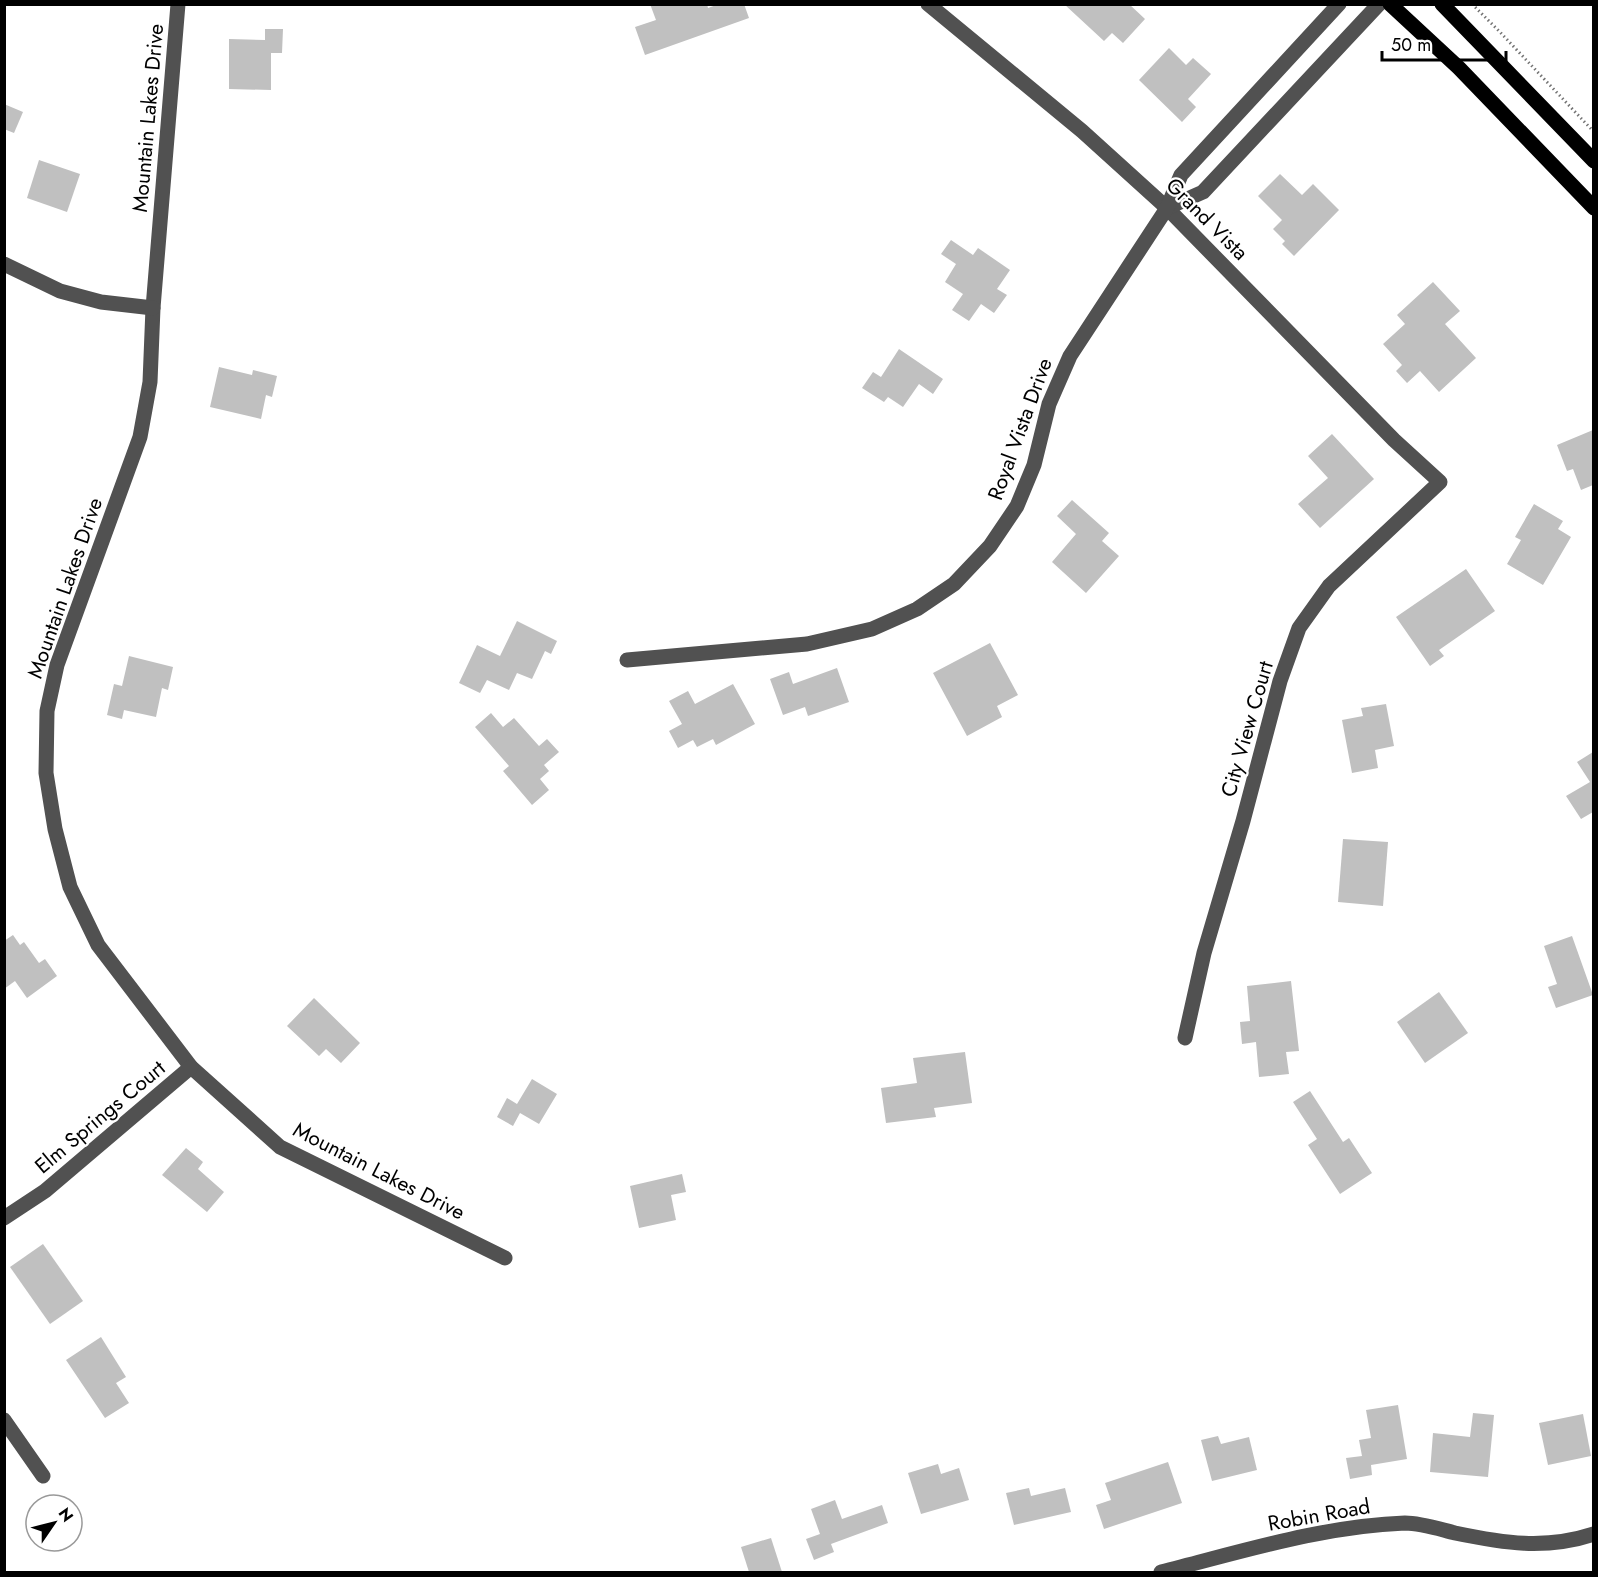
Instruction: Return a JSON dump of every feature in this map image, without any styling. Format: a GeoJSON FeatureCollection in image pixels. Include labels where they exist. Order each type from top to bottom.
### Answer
{"type":"FeatureCollection","features":[{"type":"Feature","properties":{"kind":"main road"},"geometry":{"type":"LineString","coordinates":[[1390,4],[1459,68],[1593,208]]}},
{"type":"Feature","properties":{"kind":"main road"},"geometry":{"type":"LineString","coordinates":[[1442,4],[1593,160]]}},
{"type":"Feature","properties":{"kind":"street","name":"Mountain Lakes Drive"},"geometry":{"type":"LineString","coordinates":[[178,4],[153,308],[150,382],[140,437],[57,665],[48,711],[46,773],[70,887],[98,945],[191,1067],[280,1147],[505,1258]]}},
{"type":"Feature","properties":{"kind":"street","name":"Grand Vista"},"geometry":{"type":"LineString","coordinates":[[928,4],[1082,131],[1167,207],[1394,440],[1440,482]]}},
{"type":"Feature","properties":{"kind":"street","name":"Royal Vista Drive"},"geometry":{"type":"LineString","coordinates":[[627,660],[807,644],[872,629],[917,609],[954,584],[990,546],[1017,506],[1034,465],[1049,404],[1070,356],[1167,207],[1181,175],[1339,4]]}},
{"type":"Feature","properties":{"kind":"street"},"geometry":{"type":"LineString","coordinates":[[1167,207],[1203,192],[1379,4]]}},
{"type":"Feature","properties":{"kind":"street"},"geometry":{"type":"LineString","coordinates":[[1245,106],[1266,125]]}},
{"type":"Feature","properties":{"kind":"street"},"geometry":{"type":"LineString","coordinates":[[4,264],[60,291],[101,302],[153,308]]}},
{"type":"Feature","properties":{"kind":"street","name":"City View Court"},"geometry":{"type":"LineString","coordinates":[[1185,1038],[1204,953],[1243,821],[1280,681],[1299,628],[1329,586],[1440,482]]}},
{"type":"Feature","properties":{"kind":"street","name":"Elm Springs Court"},"geometry":{"type":"LineString","coordinates":[[4,1218],[45,1191],[191,1067]]}},
{"type":"Feature","properties":{"kind":"street"},"geometry":{"type":"LineString","coordinates":[[4,1420],[43,1476]]}},
{"type":"Feature","properties":{"kind":"street","name":"Robin Road"},"geometry":{"type":"LineString","coordinates":[[1161,1572],[1348,1527],[1409,1523],[1478,1538],[1531,1545],[1578,1539],[1593,1534]]}},
{"type":"Feature","properties":{"kind":"path"},"geometry":{"type":"LineString","coordinates":[[1472,4],[1593,132]]}},
{"type":"Feature","properties":{"kind":"building"},"geometry":{"type":"Polygon","coordinates":[[[650,4],[707,4],[708,8],[719,4],[744,4],[749,18],[645,55],[635,27],[656,20],[650,4]]]}},
{"type":"Feature","properties":{"kind":"building"},"geometry":{"type":"Polygon","coordinates":[[[1064,4],[1129,4],[1145,19],[1123,43],[1112,33],[1104,41],[1064,4]]]}},
{"type":"Feature","properties":{"kind":"building"},"geometry":{"type":"Polygon","coordinates":[[[265,29],[283,29],[282,53],[271,53],[271,90],[229,89],[229,39],[265,40],[265,29]]]}},
{"type":"Feature","properties":{"kind":"building"},"geometry":{"type":"Polygon","coordinates":[[[1169,48],[1186,65],[1193,58],[1211,74],[1188,99],[1196,107],[1182,122],[1139,80],[1169,48]]]}},
{"type":"Feature","properties":{"kind":"building"},"geometry":{"type":"Polygon","coordinates":[[[4,104],[23,112],[14,133],[4,129],[4,104]]]}},
{"type":"Feature","properties":{"kind":"building"},"geometry":{"type":"Polygon","coordinates":[[[39,160],[80,174],[67,212],[27,198],[39,160]]]}},
{"type":"Feature","properties":{"kind":"building"},"geometry":{"type":"Polygon","coordinates":[[[1280,174],[1302,195],[1313,184],[1339,210],[1294,256],[1282,244],[1285,241],[1273,229],[1282,220],[1258,196],[1280,174]]]}},
{"type":"Feature","properties":{"kind":"building"},"geometry":{"type":"Polygon","coordinates":[[[951,240],[973,255],[978,248],[1010,270],[997,289],[1007,295],[994,313],[981,304],[969,321],[952,310],[963,294],[945,282],[956,264],[941,254],[951,240]]]}},
{"type":"Feature","properties":{"kind":"building"},"geometry":{"type":"Polygon","coordinates":[[[1433,282],[1460,311],[1445,324],[1476,358],[1439,392],[1420,371],[1407,383],[1396,371],[1402,365],[1383,344],[1405,324],[1397,315],[1433,282]]]}},
{"type":"Feature","properties":{"kind":"building"},"geometry":{"type":"Polygon","coordinates":[[[899,349],[943,379],[933,394],[919,384],[903,407],[888,397],[884,402],[862,388],[873,372],[881,377],[899,349]]]}},
{"type":"Feature","properties":{"kind":"building"},"geometry":{"type":"Polygon","coordinates":[[[219,367],[252,375],[253,370],[277,376],[272,397],[266,395],[261,419],[210,407],[219,367]]]}},
{"type":"Feature","properties":{"kind":"building"},"geometry":{"type":"Polygon","coordinates":[[[1593,430],[1593,485],[1581,490],[1573,469],[1567,471],[1557,445],[1593,430]]]}},
{"type":"Feature","properties":{"kind":"building"},"geometry":{"type":"Polygon","coordinates":[[[1332,434],[1374,479],[1320,528],[1298,504],[1328,478],[1308,456],[1332,434]]]}},
{"type":"Feature","properties":{"kind":"building"},"geometry":{"type":"Polygon","coordinates":[[[1072,500],[1109,533],[1102,541],[1119,556],[1086,593],[1052,562],[1076,534],[1057,516],[1072,500]]]}},
{"type":"Feature","properties":{"kind":"building"},"geometry":{"type":"Polygon","coordinates":[[[1534,504],[1563,521],[1558,529],[1571,537],[1543,585],[1507,564],[1521,540],[1515,537],[1534,504]]]}},
{"type":"Feature","properties":{"kind":"building"},"geometry":{"type":"Polygon","coordinates":[[[1466,569],[1495,611],[1439,650],[1444,656],[1430,666],[1396,617],[1466,569]]]}},
{"type":"Feature","properties":{"kind":"building"},"geometry":{"type":"Polygon","coordinates":[[[517,621],[557,641],[551,654],[545,651],[532,679],[517,673],[509,690],[487,680],[480,693],[459,683],[477,645],[500,656],[517,621]]]}},
{"type":"Feature","properties":{"kind":"building"},"geometry":{"type":"Polygon","coordinates":[[[990,643],[1018,695],[997,706],[1002,717],[967,736],[933,673],[990,643]]]}},
{"type":"Feature","properties":{"kind":"building"},"geometry":{"type":"Polygon","coordinates":[[[129,656],[173,667],[168,690],[162,688],[156,717],[124,710],[122,719],[107,715],[114,684],[122,686],[129,656]]]}},
{"type":"Feature","properties":{"kind":"building"},"geometry":{"type":"Polygon","coordinates":[[[837,668],[849,702],[808,716],[805,707],[783,715],[770,679],[789,672],[793,684],[837,668]]]}},
{"type":"Feature","properties":{"kind":"building"},"geometry":{"type":"Polygon","coordinates":[[[733,684],[755,724],[716,745],[713,739],[697,747],[693,740],[678,748],[669,731],[682,724],[669,701],[688,691],[695,704],[733,684]]]}},
{"type":"Feature","properties":{"kind":"building"},"geometry":{"type":"Polygon","coordinates":[[[1386,704],[1394,746],[1375,750],[1378,768],[1352,773],[1342,720],[1363,716],[1361,708],[1386,704]]]}},
{"type":"Feature","properties":{"kind":"building"},"geometry":{"type":"Polygon","coordinates":[[[491,713],[503,727],[514,718],[539,746],[547,739],[559,752],[544,765],[549,771],[540,779],[549,790],[532,805],[503,771],[509,766],[475,727],[491,713]]]}},
{"type":"Feature","properties":{"kind":"building"},"geometry":{"type":"Polygon","coordinates":[[[1593,752],[1593,812],[1581,819],[1566,796],[1590,782],[1577,762],[1593,752]]]}},
{"type":"Feature","properties":{"kind":"building"},"geometry":{"type":"Polygon","coordinates":[[[1343,839],[1388,842],[1383,906],[1338,902],[1343,839]]]}},
{"type":"Feature","properties":{"kind":"building"},"geometry":{"type":"Polygon","coordinates":[[[13,935],[20,945],[24,942],[39,963],[45,959],[57,976],[27,998],[15,981],[4,989],[4,941],[13,935]]]}},
{"type":"Feature","properties":{"kind":"building"},"geometry":{"type":"Polygon","coordinates":[[[1572,936],[1593,995],[1556,1008],[1548,987],[1557,984],[1544,946],[1572,936]]]}},
{"type":"Feature","properties":{"kind":"building"},"geometry":{"type":"Polygon","coordinates":[[[1291,981],[1299,1051],[1286,1052],[1289,1074],[1259,1077],[1256,1042],[1242,1044],[1240,1022],[1250,1021],[1247,986],[1291,981]]]}},
{"type":"Feature","properties":{"kind":"building"},"geometry":{"type":"Polygon","coordinates":[[[1439,992],[1468,1033],[1425,1063],[1397,1022],[1439,992]]]}},
{"type":"Feature","properties":{"kind":"building"},"geometry":{"type":"Polygon","coordinates":[[[314,998],[360,1043],[341,1063],[326,1049],[319,1056],[287,1026],[314,998]]]}},
{"type":"Feature","properties":{"kind":"building"},"geometry":{"type":"Polygon","coordinates":[[[965,1052],[972,1103],[934,1108],[936,1117],[886,1123],[881,1088],[917,1083],[913,1058],[965,1052]]]}},
{"type":"Feature","properties":{"kind":"building"},"geometry":{"type":"Polygon","coordinates":[[[532,1079],[557,1094],[539,1124],[520,1113],[513,1126],[497,1117],[507,1098],[517,1104],[532,1079]]]}},
{"type":"Feature","properties":{"kind":"building"},"geometry":{"type":"Polygon","coordinates":[[[1310,1091],[1343,1142],[1349,1138],[1372,1173],[1340,1194],[1308,1145],[1317,1139],[1293,1102],[1310,1091]]]}},
{"type":"Feature","properties":{"kind":"building"},"geometry":{"type":"Polygon","coordinates":[[[186,1148],[203,1162],[198,1169],[224,1192],[207,1212],[162,1175],[186,1148]]]}},
{"type":"Feature","properties":{"kind":"building"},"geometry":{"type":"Polygon","coordinates":[[[682,1174],[686,1192],[671,1195],[676,1220],[639,1228],[630,1186],[682,1174]]]}},
{"type":"Feature","properties":{"kind":"building"},"geometry":{"type":"Polygon","coordinates":[[[43,1244],[83,1301],[50,1324],[10,1267],[43,1244]]]}},
{"type":"Feature","properties":{"kind":"building"},"geometry":{"type":"Polygon","coordinates":[[[101,1337],[126,1377],[116,1383],[129,1403],[105,1418],[66,1360],[101,1337]]]}},
{"type":"Feature","properties":{"kind":"building"},"geometry":{"type":"Polygon","coordinates":[[[1398,1405],[1407,1459],[1371,1465],[1372,1475],[1350,1479],[1346,1458],[1362,1456],[1359,1440],[1371,1438],[1366,1410],[1398,1405]]]}},
{"type":"Feature","properties":{"kind":"building"},"geometry":{"type":"Polygon","coordinates":[[[1473,1413],[1494,1415],[1488,1477],[1430,1472],[1433,1433],[1470,1437],[1473,1413]]]}},
{"type":"Feature","properties":{"kind":"building"},"geometry":{"type":"Polygon","coordinates":[[[1583,1414],[1591,1456],[1548,1465],[1539,1423],[1583,1414]]]}},
{"type":"Feature","properties":{"kind":"building"},"geometry":{"type":"Polygon","coordinates":[[[1218,1436],[1221,1444],[1249,1437],[1257,1470],[1212,1481],[1201,1440],[1218,1436]]]}},
{"type":"Feature","properties":{"kind":"building"},"geometry":{"type":"Polygon","coordinates":[[[1168,1462],[1182,1503],[1104,1529],[1096,1505],[1111,1500],[1105,1483],[1168,1462]]]}},
{"type":"Feature","properties":{"kind":"building"},"geometry":{"type":"Polygon","coordinates":[[[938,1464],[941,1474],[959,1468],[969,1500],[921,1514],[908,1473],[938,1464]]]}},
{"type":"Feature","properties":{"kind":"building"},"geometry":{"type":"Polygon","coordinates":[[[1029,1488],[1031,1496],[1065,1488],[1071,1512],[1014,1525],[1006,1493],[1029,1488]]]}},
{"type":"Feature","properties":{"kind":"building"},"geometry":{"type":"Polygon","coordinates":[[[835,1500],[842,1519],[882,1505],[888,1523],[831,1544],[834,1552],[814,1560],[806,1539],[820,1534],[811,1509],[835,1500]]]}},
{"type":"Feature","properties":{"kind":"building"},"geometry":{"type":"Polygon","coordinates":[[[771,1538],[782,1572],[749,1572],[741,1547],[771,1538]]]}}]}
